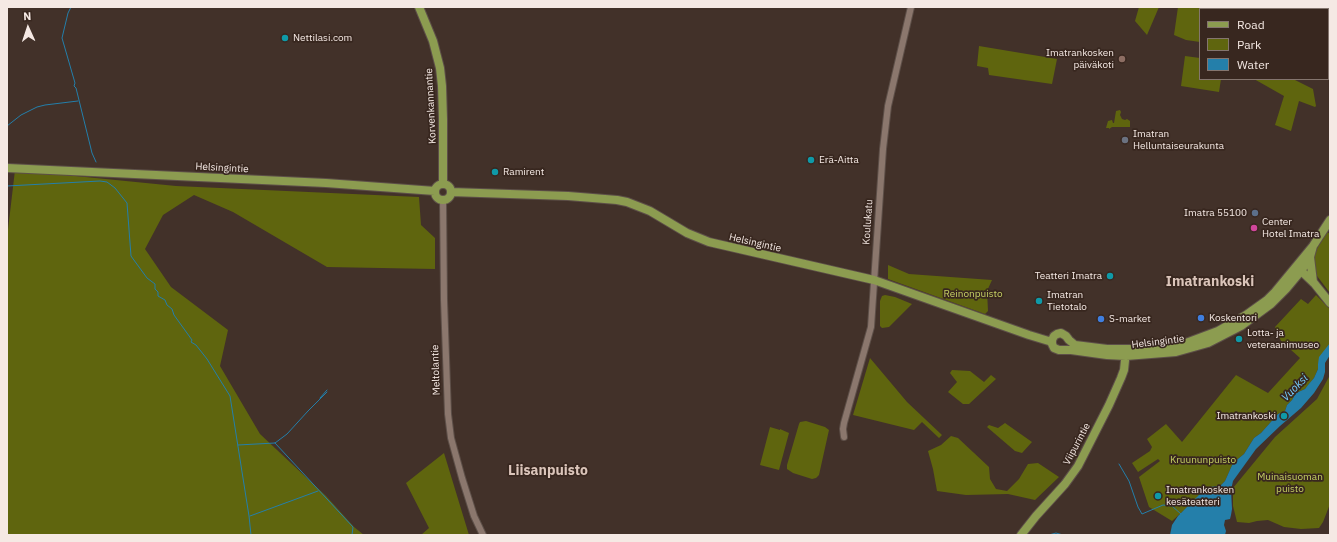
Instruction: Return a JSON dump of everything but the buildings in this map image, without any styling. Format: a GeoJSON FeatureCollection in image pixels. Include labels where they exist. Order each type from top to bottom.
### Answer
{"type":"FeatureCollection","features":[{"type":"Feature","properties":{"kind":"main road","name":"Korvenkannantie"},"geometry":{"type":"LineString","coordinates":[[419,7],[433,41],[440,68],[443,119],[443,184]]}},
{"type":"Feature","properties":{"kind":"main road","name":"Helsingintie"},"geometry":{"type":"LineString","coordinates":[[7,168],[326,183],[435,191]]}},
{"type":"Feature","properties":{"kind":"main road"},"geometry":{"type":"LineString","coordinates":[[443,184],[449,186],[451,192],[449,198],[443,200],[437,197],[435,191],[438,186],[443,184]]}},
{"type":"Feature","properties":{"kind":"main road","name":"Helsingintie"},"geometry":{"type":"LineString","coordinates":[[451,192],[542,195],[617,200],[650,211],[687,233],[709,242],[874,280],[1052,342]]}},
{"type":"Feature","properties":{"kind":"main road"},"geometry":{"type":"LineString","coordinates":[[1299,268],[1330,220]]}},
{"type":"Feature","properties":{"kind":"main road"},"geometry":{"type":"LineString","coordinates":[[1313,246],[1310,257],[1314,283]]}},
{"type":"Feature","properties":{"kind":"main road"},"geometry":{"type":"LineString","coordinates":[[1299,268],[1310,257]]}},
{"type":"Feature","properties":{"kind":"main road"},"geometry":{"type":"LineString","coordinates":[[1299,268],[1314,283],[1330,303]]}},
{"type":"Feature","properties":{"kind":"main road","name":"Helsingintie"},"geometry":{"type":"LineString","coordinates":[[1064,350],[1107,355],[1176,352],[1201,345],[1220,337],[1250,320],[1271,304],[1286,289],[1299,268]]}},
{"type":"Feature","properties":{"kind":"main road"},"geometry":{"type":"LineString","coordinates":[[1059,333],[1065,335],[1069,340],[1068,345],[1064,350],[1056,350],[1052,342],[1054,336],[1059,333]]}},
{"type":"Feature","properties":{"kind":"main road","name":"Helsingintie"},"geometry":{"type":"LineString","coordinates":[[1069,340],[1075,345],[1126,353]]}},
{"type":"Feature","properties":{"kind":"main road","name":"Viipurintie"},"geometry":{"type":"LineString","coordinates":[[1021,535],[1065,484],[1078,466],[1122,378],[1126,353]]}},
{"type":"Feature","properties":{"kind":"street","name":"Koulukatu"},"geometry":{"type":"LineString","coordinates":[[844,437],[844,422],[871,332],[883,149],[888,106],[910,7]]}},
{"type":"Feature","properties":{"kind":"street","name":"Meltolantie"},"geometry":{"type":"LineString","coordinates":[[443,200],[444,300],[448,414],[451,438],[462,478],[474,516],[482,535]]}},
{"type":"Feature","properties":{"kind":"green space"},"geometry":{"type":"Polygon","coordinates":[[[1139,7],[1159,7],[1147,35],[1135,21],[1139,7]]]}},
{"type":"Feature","properties":{"kind":"green space"},"geometry":{"type":"Polygon","coordinates":[[[1178,7],[1221,7],[1199,8],[1199,42],[1186,40],[1174,35],[1178,7]]]}},
{"type":"Feature","properties":{"kind":"green space"},"geometry":{"type":"Polygon","coordinates":[[[979,46],[1057,59],[1052,84],[989,75],[988,68],[977,66],[979,46]]]}},
{"type":"Feature","properties":{"kind":"green space"},"geometry":{"type":"Polygon","coordinates":[[[1185,56],[1199,58],[1199,80],[1221,80],[1219,92],[1181,86],[1185,56]]]}},
{"type":"Feature","properties":{"kind":"green space"},"geometry":{"type":"Polygon","coordinates":[[[1256,80],[1295,80],[1313,89],[1316,106],[1315,107],[1299,101],[1291,131],[1275,125],[1284,96],[1256,80]]]}},
{"type":"Feature","properties":{"kind":"green space"},"geometry":{"type":"Polygon","coordinates":[[[1120,110],[1122,119],[1127,119],[1130,121],[1130,127],[1106,128],[1108,121],[1112,120],[1114,123],[1116,111],[1120,110]]]}},
{"type":"Feature","properties":{"kind":"green space"},"geometry":{"type":"Polygon","coordinates":[[[15,170],[176,186],[419,197],[421,225],[435,238],[435,269],[327,267],[233,212],[194,195],[163,215],[145,249],[171,287],[228,330],[220,366],[260,434],[326,496],[354,527],[364,535],[7,535],[7,238],[15,170]]]}},
{"type":"Feature","properties":{"kind":"green space"},"geometry":{"type":"Polygon","coordinates":[[[1327,232],[1330,234],[1330,293],[1314,272],[1313,255],[1327,232]]]}},
{"type":"Feature","properties":{"kind":"green space","name":"Reinonpuisto"},"geometry":{"type":"Polygon","coordinates":[[[888,265],[909,274],[992,280],[987,291],[988,311],[985,314],[888,279],[888,265]]]}},
{"type":"Feature","properties":{"kind":"green space"},"geometry":{"type":"Polygon","coordinates":[[[885,295],[895,297],[912,304],[889,327],[882,328],[880,326],[880,301],[882,296],[885,295]]]}},
{"type":"Feature","properties":{"kind":"green space","name":"Kruununpuisto"},"geometry":{"type":"Polygon","coordinates":[[[1316,295],[1330,309],[1330,343],[1318,364],[1318,369],[1314,378],[1305,389],[1296,393],[1287,405],[1285,411],[1278,414],[1261,433],[1254,438],[1244,454],[1233,463],[1225,481],[1220,486],[1210,487],[1172,521],[1149,507],[1139,477],[1160,461],[1158,459],[1138,472],[1132,463],[1150,451],[1152,447],[1147,439],[1166,424],[1182,442],[1236,375],[1268,393],[1300,358],[1281,341],[1275,327],[1301,299],[1308,304],[1316,295]]]}},
{"type":"Feature","properties":{"kind":"green space"},"geometry":{"type":"Polygon","coordinates":[[[870,358],[907,402],[942,435],[939,438],[922,422],[914,430],[853,415],[870,358]]]}},
{"type":"Feature","properties":{"kind":"green space"},"geometry":{"type":"Polygon","coordinates":[[[952,370],[970,371],[984,382],[991,375],[996,379],[969,404],[963,404],[948,392],[957,382],[950,373],[952,370]]]}},
{"type":"Feature","properties":{"kind":"green space","name":"Muinaisuoman puisto"},"geometry":{"type":"Polygon","coordinates":[[[1330,375],[1330,504],[1323,522],[1319,528],[1301,529],[1284,527],[1268,520],[1249,523],[1237,522],[1233,506],[1233,488],[1275,437],[1317,399],[1330,375]]]}},
{"type":"Feature","properties":{"kind":"green space"},"geometry":{"type":"Polygon","coordinates":[[[806,421],[825,427],[829,430],[819,475],[812,479],[793,473],[787,469],[799,424],[800,422],[806,421]]]}},
{"type":"Feature","properties":{"kind":"green space"},"geometry":{"type":"Polygon","coordinates":[[[1005,423],[1032,442],[1022,453],[1015,451],[987,427],[989,425],[998,428],[1005,423]]]}},
{"type":"Feature","properties":{"kind":"green space"},"geometry":{"type":"Polygon","coordinates":[[[770,427],[789,433],[779,470],[760,465],[770,427]]]}},
{"type":"Feature","properties":{"kind":"green space"},"geometry":{"type":"Polygon","coordinates":[[[951,436],[958,438],[989,467],[990,479],[996,489],[1007,491],[1019,479],[1028,464],[1038,463],[1059,477],[1035,500],[1008,494],[966,495],[937,491],[928,451],[941,445],[951,436]]]}},
{"type":"Feature","properties":{"kind":"green space"},"geometry":{"type":"Polygon","coordinates":[[[444,453],[469,535],[421,535],[429,528],[406,483],[444,453]]]}},
{"type":"Feature","properties":{"kind":"water"},"geometry":{"type":"Polygon","coordinates":[[[1330,343],[1330,355],[1325,363],[1323,379],[1314,393],[1301,408],[1256,449],[1233,481],[1231,490],[1232,509],[1230,519],[1225,520],[1225,535],[1170,535],[1172,525],[1178,516],[1201,493],[1210,487],[1220,486],[1225,481],[1233,463],[1244,454],[1254,438],[1261,433],[1278,414],[1285,411],[1287,405],[1296,393],[1305,389],[1314,378],[1318,369],[1319,357],[1330,343]]]}},
{"type":"Feature","properties":{"kind":"waterway"},"geometry":{"type":"LineString","coordinates":[[71,7],[68,13],[62,38],[75,83],[74,86],[76,88],[92,153],[96,162]]}},
{"type":"Feature","properties":{"kind":"waterway"},"geometry":{"type":"LineString","coordinates":[[7,126],[21,115],[37,107],[78,101]]}},
{"type":"Feature","properties":{"kind":"waterway"},"geometry":{"type":"LineString","coordinates":[[7,186],[100,181],[107,182],[115,188],[127,203],[131,256],[147,278],[155,284],[155,289],[158,292],[158,296],[165,300],[167,305],[172,309],[174,315],[192,340],[191,342],[196,345],[207,359],[230,396],[251,535]]}},
{"type":"Feature","properties":{"kind":"waterway"},"geometry":{"type":"LineString","coordinates":[[320,398],[327,390]]}},
{"type":"Feature","properties":{"kind":"waterway"},"geometry":{"type":"LineString","coordinates":[[238,445],[275,443],[287,434],[327,392]]}},
{"type":"Feature","properties":{"kind":"waterway"},"geometry":{"type":"LineString","coordinates":[[275,443],[353,527],[352,535]]}},
{"type":"Feature","properties":{"kind":"waterway"},"geometry":{"type":"LineString","coordinates":[[1119,464],[1129,481],[1142,514],[1163,505],[1172,506],[1181,514]]}},
{"type":"Feature","properties":{"kind":"waterway"},"geometry":{"type":"LineString","coordinates":[[250,516],[318,491]]}},
{"type":"Feature","properties":{"kind":"waterway"},"geometry":{"type":"LineString","coordinates":[[1049,535],[1056,533],[1063,535]]}},
{"type":"Feature","properties":{"kind":"place","name":"Nettilasi.com"},"geometry":{"type":"Point","coordinates":[285,38]}},
{"type":"Feature","properties":{"kind":"place","name":"Imatrankosken päiväkoti"},"geometry":{"type":"Point","coordinates":[1122,59]}},
{"type":"Feature","properties":{"kind":"place","name":"Imatran Helluntaiseurakunta"},"geometry":{"type":"Point","coordinates":[1125,140]}},
{"type":"Feature","properties":{"kind":"place","name":"Erä-Aitta"},"geometry":{"type":"Point","coordinates":[811,160]}},
{"type":"Feature","properties":{"kind":"place","name":"Ramirent"},"geometry":{"type":"Point","coordinates":[495,172]}},
{"type":"Feature","properties":{"kind":"place","name":"Imatra 55100"},"geometry":{"type":"Point","coordinates":[1255,213]}},
{"type":"Feature","properties":{"kind":"place","name":"Center Hotel Imatra"},"geometry":{"type":"Point","coordinates":[1254,228]}},
{"type":"Feature","properties":{"kind":"place","name":"Teatteri Imatra"},"geometry":{"type":"Point","coordinates":[1110,276]}},
{"type":"Feature","properties":{"kind":"place","name":"Imatran Tietotalo"},"geometry":{"type":"Point","coordinates":[1039,301]}},
{"type":"Feature","properties":{"kind":"place","name":"Koskentori"},"geometry":{"type":"Point","coordinates":[1201,318]}},
{"type":"Feature","properties":{"kind":"place","name":"S-market"},"geometry":{"type":"Point","coordinates":[1101,319]}},
{"type":"Feature","properties":{"kind":"place","name":"Lotta- ja veteraanimuseo"},"geometry":{"type":"Point","coordinates":[1239,339]}},
{"type":"Feature","properties":{"kind":"place","name":"Imatrankoski"},"geometry":{"type":"Point","coordinates":[1284,416]}},
{"type":"Feature","properties":{"kind":"place","name":"Imatrankosken kesäteatteri"},"geometry":{"type":"Point","coordinates":[1158,496]}},
{"type":"Feature","properties":{"kind":"district","name":"Imatrankoski"},"geometry":{"type":"Point","coordinates":[1210,282]}},
{"type":"Feature","properties":{"kind":"district","name":"Liisanpuisto"},"geometry":{"type":"Point","coordinates":[548,471]}},
{"type":"Feature","properties":{"kind":"water label","name":"Vuoksi"},"geometry":{"type":"Point","coordinates":[1295,388]}}]}
